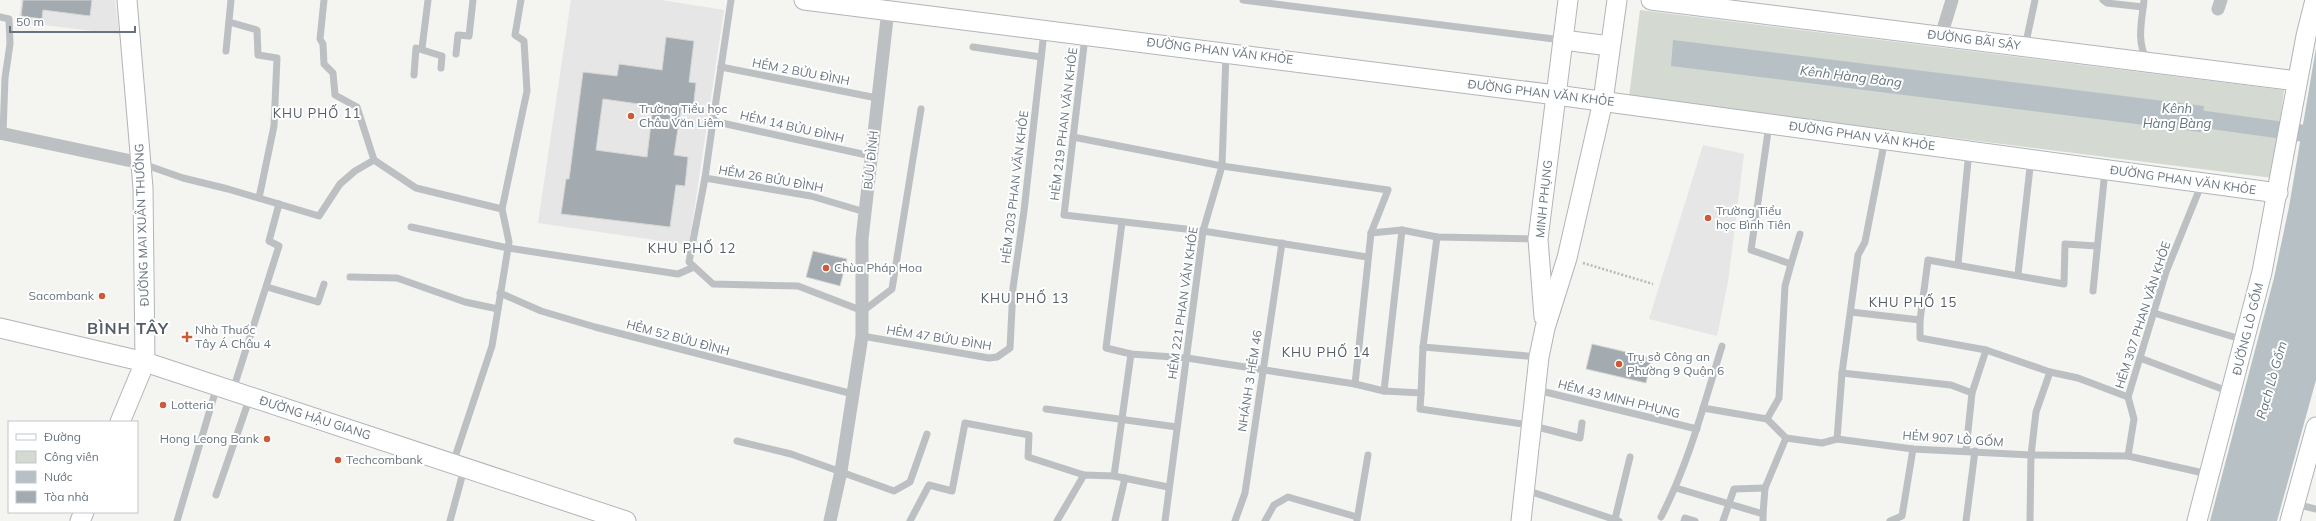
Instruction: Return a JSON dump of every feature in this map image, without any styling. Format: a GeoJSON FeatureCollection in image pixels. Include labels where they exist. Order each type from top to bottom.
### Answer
{"type":"FeatureCollection","features":[{"type":"Feature","properties":{"kind":"street","name":"ĐƯỜNG MAI XUÂN THƯỞNG"},"geometry":{"type":"LineString","coordinates":[[120,421],[145,362],[143,188],[127,0]]}},
{"type":"Feature","properties":{"kind":"street","name":"ĐƯỜNG PHAN VĂN KHỎE"},"geometry":{"type":"LineString","coordinates":[[804,0],[1086,34],[1603,101],[2278,193]]}},
{"type":"Feature","properties":{"kind":"street","name":"MINH PHỤNG"},"geometry":{"type":"LineString","coordinates":[[1545,328],[1538,239],[1568,0]]}},
{"type":"Feature","properties":{"kind":"street","name":"MINH PHỤNG"},"geometry":{"type":"LineString","coordinates":[[1521,521],[1526,490],[1530,426],[1536,390],[1539,357],[1545,328],[1567,258],[1603,101],[1617,0]]}},
{"type":"Feature","properties":{"kind":"street","name":"ĐƯỜNG BÃI SẬY"},"geometry":{"type":"LineString","coordinates":[[1651,0],[2297,81]]}},
{"type":"Feature","properties":{"kind":"street"},"geometry":{"type":"LineString","coordinates":[[1941,36],[1952,0]]}},
{"type":"Feature","properties":{"kind":"street","name":"ĐƯỜNG LÒ GỐM"},"geometry":{"type":"LineString","coordinates":[[2197,521],[2246,340],[2262,272],[2278,193],[2297,81],[2315,0]]}},
{"type":"Feature","properties":{"kind":"street","name":"BỬU ĐÌNH"},"geometry":{"type":"LineString","coordinates":[[830,521],[841,472],[862,336],[862,239],[888,10]]}},
{"type":"Feature","properties":{"kind":"street"},"geometry":{"type":"LineString","coordinates":[[1562,40],[1610,46]]}},
{"type":"Feature","properties":{"kind":"street"},"geometry":{"type":"LineString","coordinates":[[2,133],[141,163]]}},
{"type":"Feature","properties":{"kind":"street","name":"ĐƯỜNG HẬU GIANG"},"geometry":{"type":"LineString","coordinates":[[0,328],[145,362],[458,466],[606,518],[626,521]]}},
{"type":"Feature","properties":{"kind":"street"},"geometry":{"type":"LineString","coordinates":[[2293,512],[2316,429]]}},
{"type":"Feature","properties":{"kind":"lane"},"geometry":{"type":"LineString","coordinates":[[226,51],[231,0]]}},
{"type":"Feature","properties":{"kind":"lane"},"geometry":{"type":"LineString","coordinates":[[324,0],[320,39],[323,44],[324,64],[333,73],[335,95],[357,107],[374,160],[416,188],[502,209]]}},
{"type":"Feature","properties":{"kind":"lane"},"geometry":{"type":"LineString","coordinates":[[422,48],[428,0]]}},
{"type":"Feature","properties":{"kind":"lane"},"geometry":{"type":"LineString","coordinates":[[456,54],[458,35],[469,36],[473,0]]}},
{"type":"Feature","properties":{"kind":"lane"},"geometry":{"type":"LineString","coordinates":[[450,521],[458,466],[492,346],[508,248],[502,209],[527,91],[524,42],[516,35],[521,0]]}},
{"type":"Feature","properties":{"kind":"lane"},"geometry":{"type":"LineString","coordinates":[[713,121],[731,0]]}},
{"type":"Feature","properties":{"kind":"lane"},"geometry":{"type":"LineString","coordinates":[[1243,0],[1562,40]]}},
{"type":"Feature","properties":{"kind":"lane"},"geometry":{"type":"LineString","coordinates":[[2025,47],[2035,0]]}},
{"type":"Feature","properties":{"kind":"lane"},"geometry":{"type":"LineString","coordinates":[[2103,0],[2107,3],[2144,4],[2141,36],[2142,52],[2149,62]]}},
{"type":"Feature","properties":{"kind":"lane"},"geometry":{"type":"LineString","coordinates":[[0,17],[9,19],[10,44],[5,78],[2,133]]}},
{"type":"Feature","properties":{"kind":"lane"},"geometry":{"type":"LineString","coordinates":[[229,22],[257,30],[258,55],[277,58],[274,126],[259,198]]}},
{"type":"Feature","properties":{"kind":"lane","name":"HẺM 203 PHAN VĂN KHỎE"},"geometry":{"type":"LineString","coordinates":[[1010,348],[1013,288],[1024,211],[1045,30]]}},
{"type":"Feature","properties":{"kind":"lane","name":"HẺM 219 PHAN VĂN KHỎE"},"geometry":{"type":"LineString","coordinates":[[1086,34],[1064,215],[1122,222]]}},
{"type":"Feature","properties":{"kind":"lane"},"geometry":{"type":"LineString","coordinates":[[973,47],[1041,57]]}},
{"type":"Feature","properties":{"kind":"lane"},"geometry":{"type":"LineString","coordinates":[[414,75],[416,48],[422,48],[442,56],[440,68]]}},
{"type":"Feature","properties":{"kind":"lane","name":"HẺM 221 PHAN VĂN KHỎE"},"geometry":{"type":"LineString","coordinates":[[1165,521],[1168,487],[1187,358],[1203,231],[1222,166],[1226,52]]}},
{"type":"Feature","properties":{"kind":"lane","name":"HẺM 2 BỬU ĐÌNH"},"geometry":{"type":"LineString","coordinates":[[721,67],[877,98]]}},
{"type":"Feature","properties":{"kind":"lane"},"geometry":{"type":"LineString","coordinates":[[705,178],[689,262],[713,284],[798,286],[863,311],[892,289],[921,109]]}},
{"type":"Feature","properties":{"kind":"lane","name":"HẺM 14 BỬU ĐÌNH"},"geometry":{"type":"LineString","coordinates":[[713,121],[871,156]]}},
{"type":"Feature","properties":{"kind":"lane","name":"HẺM 26 BỬU ĐÌNH"},"geometry":{"type":"LineString","coordinates":[[713,121],[705,178],[811,196],[865,212]]}},
{"type":"Feature","properties":{"kind":"lane"},"geometry":{"type":"LineString","coordinates":[[1769,123],[1751,250],[1791,264]]}},
{"type":"Feature","properties":{"kind":"lane"},"geometry":{"type":"LineString","coordinates":[[1073,137],[1222,166],[1388,190],[1371,233],[1367,257],[1355,384]]}},
{"type":"Feature","properties":{"kind":"lane"},"geometry":{"type":"LineString","coordinates":[[1837,439],[1842,373],[1858,255],[1865,242],[1885,139]]}},
{"type":"Feature","properties":{"kind":"lane"},"geometry":{"type":"LineString","coordinates":[[1958,264],[1970,151]]}},
{"type":"Feature","properties":{"kind":"lane"},"geometry":{"type":"LineString","coordinates":[[2018,274],[2032,159]]}},
{"type":"Feature","properties":{"kind":"lane"},"geometry":{"type":"LineString","coordinates":[[141,163],[183,178],[319,216],[340,184],[355,171],[374,160]]}},
{"type":"Feature","properties":{"kind":"lane"},"geometry":{"type":"LineString","coordinates":[[2093,291],[2105,169]]}},
{"type":"Feature","properties":{"kind":"lane","name":"HẺM 307 PHAN VĂN KHỎE"},"geometry":{"type":"LineString","coordinates":[[2128,456],[2134,419],[2128,397],[2166,272],[2202,183]]}},
{"type":"Feature","properties":{"kind":"lane"},"geometry":{"type":"LineString","coordinates":[[177,521],[233,391],[280,246],[269,241],[279,204]]}},
{"type":"Feature","properties":{"kind":"lane"},"geometry":{"type":"LineString","coordinates":[[1367,257],[1203,231],[1122,222],[1106,348],[1131,354],[1187,358],[1263,369],[1355,384],[1384,391],[1421,394]]}},
{"type":"Feature","properties":{"kind":"lane"},"geometry":{"type":"LineString","coordinates":[[411,227],[508,248],[678,274],[694,267]]}},
{"type":"Feature","properties":{"kind":"lane"},"geometry":{"type":"LineString","coordinates":[[1371,233],[1402,230],[1437,237],[1538,239]]}},
{"type":"Feature","properties":{"kind":"lane"},"geometry":{"type":"LineString","coordinates":[[1384,391],[1402,230]]}},
{"type":"Feature","properties":{"kind":"lane"},"geometry":{"type":"LineString","coordinates":[[1767,419],[1779,398],[1785,286],[1800,234]]}},
{"type":"Feature","properties":{"kind":"lane"},"geometry":{"type":"LineString","coordinates":[[1437,237],[1423,347],[1420,409],[1530,426],[1580,438],[1582,423]]}},
{"type":"Feature","properties":{"kind":"lane","name":"NHÁNH 3 HẺM 46"},"geometry":{"type":"LineString","coordinates":[[1235,521],[1245,493],[1282,244]]}},
{"type":"Feature","properties":{"kind":"lane"},"geometry":{"type":"LineString","coordinates":[[2097,246],[2065,244],[2064,284],[2018,274],[1928,260],[1920,320],[1920,338],[1986,350],[2050,372],[2078,378],[2128,397]]}},
{"type":"Feature","properties":{"kind":"lane"},"geometry":{"type":"LineString","coordinates":[[350,277],[397,278],[465,302],[498,309]]}},
{"type":"Feature","properties":{"kind":"lane"},"geometry":{"type":"LineString","coordinates":[[266,287],[318,302],[324,284]]}},
{"type":"Feature","properties":{"kind":"lane","name":"HẺM 52 BỬU ĐÌNH"},"geometry":{"type":"LineString","coordinates":[[500,293],[541,311],[595,327],[853,394]]}},
{"type":"Feature","properties":{"kind":"lane"},"geometry":{"type":"LineString","coordinates":[[1851,312],[1920,320]]}},
{"type":"Feature","properties":{"kind":"lane"},"geometry":{"type":"LineString","coordinates":[[2154,313],[2246,340]]}},
{"type":"Feature","properties":{"kind":"lane","name":"HẺM 47 BỬU ĐÌNH"},"geometry":{"type":"LineString","coordinates":[[862,336],[989,358],[997,357],[1010,348]]}},
{"type":"Feature","properties":{"kind":"lane"},"geometry":{"type":"LineString","coordinates":[[1662,517],[1676,488],[1697,429],[1722,346]]}},
{"type":"Feature","properties":{"kind":"lane"},"geometry":{"type":"LineString","coordinates":[[1423,347],[1539,357]]}},
{"type":"Feature","properties":{"kind":"lane"},"geometry":{"type":"LineString","coordinates":[[1966,450],[1972,393],[1986,350]]}},
{"type":"Feature","properties":{"kind":"lane"},"geometry":{"type":"LineString","coordinates":[[1114,476],[1131,354]]}},
{"type":"Feature","properties":{"kind":"lane"},"geometry":{"type":"LineString","coordinates":[[2140,358],[2232,392]]}},
{"type":"Feature","properties":{"kind":"lane"},"geometry":{"type":"LineString","coordinates":[[2030,521],[2031,454],[2036,412],[2050,372]]}},
{"type":"Feature","properties":{"kind":"lane"},"geometry":{"type":"LineString","coordinates":[[1842,373],[1951,385],[1972,393]]}},
{"type":"Feature","properties":{"kind":"lane","name":"HẺM 43 MINH PHỤNG"},"geometry":{"type":"LineString","coordinates":[[1536,390],[1697,429]]}},
{"type":"Feature","properties":{"kind":"lane"},"geometry":{"type":"LineString","coordinates":[[216,495],[233,391]]}},
{"type":"Feature","properties":{"kind":"lane"},"geometry":{"type":"LineString","coordinates":[[1676,488],[1763,518],[1764,488],[1786,438],[1767,419],[1703,408]]}},
{"type":"Feature","properties":{"kind":"lane"},"geometry":{"type":"LineString","coordinates":[[1046,409],[1177,427]]}},
{"type":"Feature","properties":{"kind":"lane"},"geometry":{"type":"LineString","coordinates":[[910,521],[929,485],[952,491],[965,423],[1029,435],[1028,457],[1084,474],[1114,476],[1168,487]]}},
{"type":"Feature","properties":{"kind":"lane"},"geometry":{"type":"LineString","coordinates":[[737,441],[791,454],[894,491],[910,482],[927,434]]}},
{"type":"Feature","properties":{"kind":"lane","name":"HẺM 907 LÒ GỐM"},"geometry":{"type":"LineString","coordinates":[[1786,438],[1822,443],[1837,439],[1913,448],[2031,454],[2128,456],[2210,474]]}},
{"type":"Feature","properties":{"kind":"lane"},"geometry":{"type":"LineString","coordinates":[[1890,521],[1901,520],[1913,448]]}},
{"type":"Feature","properties":{"kind":"lane"},"geometry":{"type":"LineString","coordinates":[[1966,521],[1975,451]]}},
{"type":"Feature","properties":{"kind":"lane"},"geometry":{"type":"LineString","coordinates":[[1265,521],[1274,505],[1288,497],[1357,519],[1368,455]]}},
{"type":"Feature","properties":{"kind":"lane"},"geometry":{"type":"LineString","coordinates":[[1526,490],[1617,520],[1630,457]]}},
{"type":"Feature","properties":{"kind":"lane"},"geometry":{"type":"LineString","coordinates":[[1057,521],[1084,474]]}},
{"type":"Feature","properties":{"kind":"lane"},"geometry":{"type":"LineString","coordinates":[[1115,521],[1125,478]]}},
{"type":"Feature","properties":{"kind":"lane"},"geometry":{"type":"LineString","coordinates":[[1723,521],[1734,489],[1764,488]]}},
{"type":"Feature","properties":{"kind":"lane"},"geometry":{"type":"LineString","coordinates":[[2293,512],[2316,509]]}},
{"type":"Feature","properties":{"kind":"lane"},"geometry":{"type":"LineString","coordinates":[[1684,521],[1684,518],[1694,521]]}},
{"type":"Feature","properties":{"kind":"path"},"geometry":{"type":"LineString","coordinates":[[1567,258],[1653,284]]}},
{"type":"Feature","properties":{"kind":"shaded area"},"geometry":{"type":"Polygon","coordinates":[[[21,0],[115,0],[119,34],[19,22],[21,0]]]}},
{"type":"Feature","properties":{"kind":"shaded area","name":"Trường Tiểu học Châu Văn Liêm"},"geometry":{"type":"Polygon","coordinates":[[[571,0],[661,0],[724,10],[689,245],[538,223],[571,0]]]}},
{"type":"Feature","properties":{"kind":"shaded area","name":"Trường Tiểu học Bình Tiên"},"geometry":{"type":"Polygon","coordinates":[[[1703,145],[1744,154],[1728,282],[1717,336],[1649,319],[1703,145]]]}},
{"type":"Feature","properties":{"kind":"green space"},"geometry":{"type":"Polygon","coordinates":[[[1640,10],[2284,90],[2273,178],[1629,97],[1640,10]]]}},
{"type":"Feature","properties":{"kind":"water","name":"Kênh Hàng Bàng"},"geometry":{"type":"Polygon","coordinates":[[[1673,40],[2204,106],[2201,132],[1671,66],[1673,40]]]}},
{"type":"Feature","properties":{"kind":"water","name":"Rạch Lò Gốm"},"geometry":{"type":"Polygon","coordinates":[[[2316,48],[2316,380],[2277,521],[2210,521],[2274,278],[2289,207],[2316,48]]]}},
{"type":"Feature","properties":{"kind":"building"},"geometry":{"type":"Polygon","coordinates":[[[23,0],[92,0],[90,16],[43,10],[42,19],[21,16],[23,0]]]}},
{"type":"Feature","properties":{"kind":"building"},"geometry":{"type":"Polygon","coordinates":[[[666,37],[694,41],[689,82],[696,83],[693,110],[681,108],[674,155],[688,157],[685,186],[676,185],[670,227],[561,214],[566,179],[569,179],[583,72],[617,76],[619,64],[662,70],[666,37]],[[603,99],[596,150],[647,157],[653,106],[603,99]]]}},
{"type":"Feature","properties":{"kind":"building","name":"Chùa Pháp Hoa"},"geometry":{"type":"Polygon","coordinates":[[[813,251],[847,259],[840,286],[806,277],[813,251]]]}},
{"type":"Feature","properties":{"kind":"building","name":"Trụ sở Công an Phường 9 Quận 6"},"geometry":{"type":"Polygon","coordinates":[[[1592,344],[1652,358],[1646,383],[1586,369],[1592,344]]]}},
{"type":"Feature","properties":{"kind":"waterway","name":"Kênh Hàng Bàng"},"geometry":{"type":"LineString","coordinates":[[2180,116],[2316,135]]}},
{"type":"Feature","properties":{"kind":"place","name":"Trường Tiểu học Châu Văn Liêm"},"geometry":{"type":"Point","coordinates":[631,116]}},
{"type":"Feature","properties":{"kind":"place","name":"Trường Tiểu học Bình Tiên"},"geometry":{"type":"Point","coordinates":[1708,218]}},
{"type":"Feature","properties":{"kind":"place","name":"Chùa Pháp Hoa"},"geometry":{"type":"Point","coordinates":[826,268]}},
{"type":"Feature","properties":{"kind":"place","name":"Sacombank"},"geometry":{"type":"Point","coordinates":[102,296]}},
{"type":"Feature","properties":{"kind":"place","name":"Nhà Thuốc Tây Á Châu 4"},"geometry":{"type":"Point","coordinates":[187,337]}},
{"type":"Feature","properties":{"kind":"place","name":"Trụ sở Công an Phường 9 Quận 6"},"geometry":{"type":"Point","coordinates":[1619,364]}},
{"type":"Feature","properties":{"kind":"place","name":"Lotteria"},"geometry":{"type":"Point","coordinates":[163,405]}},
{"type":"Feature","properties":{"kind":"place","name":"Hong Leong Bank"},"geometry":{"type":"Point","coordinates":[267,439]}},
{"type":"Feature","properties":{"kind":"place","name":"Techcombank"},"geometry":{"type":"Point","coordinates":[338,460]}},
{"type":"Feature","properties":{"kind":"district","name":"KHU PHỐ 11"},"geometry":{"type":"Point","coordinates":[317,113]}},
{"type":"Feature","properties":{"kind":"district","name":"KHU PHỐ 12"},"geometry":{"type":"Point","coordinates":[692,248]}},
{"type":"Feature","properties":{"kind":"district","name":"KHU PHỐ 13"},"geometry":{"type":"Point","coordinates":[1025,298]}},
{"type":"Feature","properties":{"kind":"district","name":"KHU PHỐ 15"},"geometry":{"type":"Point","coordinates":[1913,302]}},
{"type":"Feature","properties":{"kind":"district","name":"BÌNH TÂY"},"geometry":{"type":"Point","coordinates":[128,328]}},
{"type":"Feature","properties":{"kind":"district","name":"KHU PHỐ 14"},"geometry":{"type":"Point","coordinates":[1326,352]}}]}
